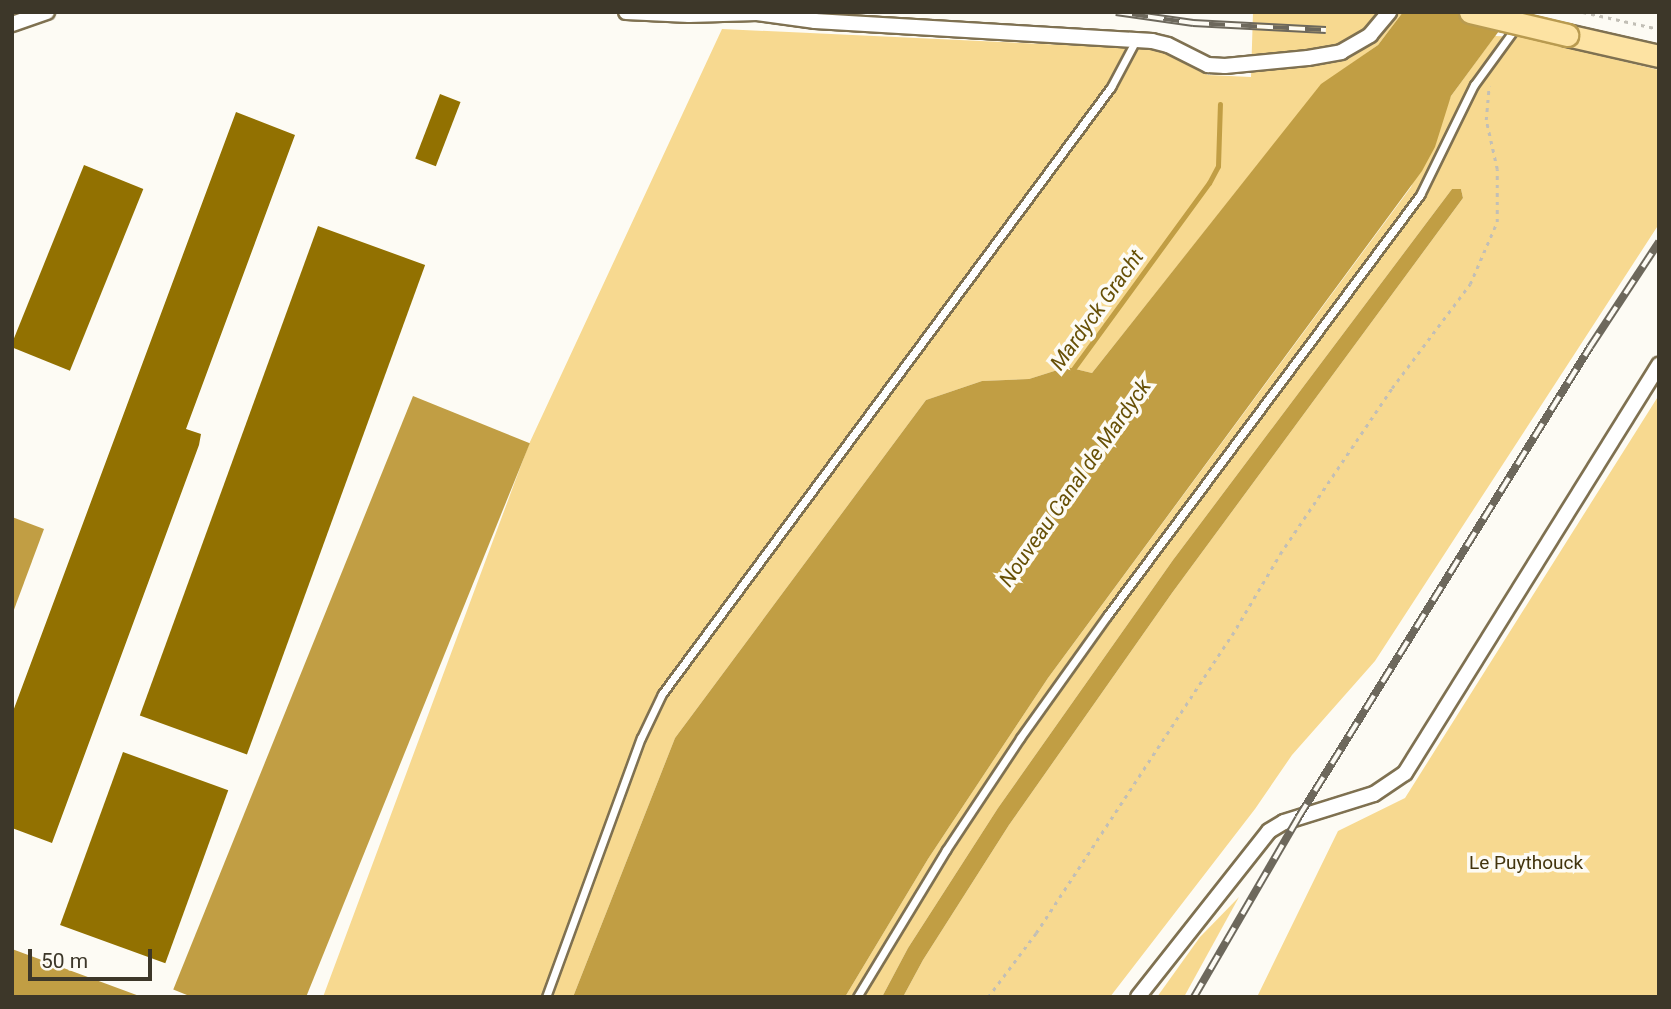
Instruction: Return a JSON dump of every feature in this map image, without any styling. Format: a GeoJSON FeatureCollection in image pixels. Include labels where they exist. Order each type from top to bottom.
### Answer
{"type":"FeatureCollection","features":[{"type":"Feature","properties":{"kind":"main road"},"geometry":{"type":"LineString","coordinates":[[1470,12],[1578,22],[1659,56]]}},
{"type":"Feature","properties":{"kind":"main road"},"geometry":{"type":"LineString","coordinates":[[1524,12],[1578,22],[1659,44]]}},
{"type":"Feature","properties":{"kind":"street"},"geometry":{"type":"LineString","coordinates":[[12,24],[47,12]]}},
{"type":"Feature","properties":{"kind":"street"},"geometry":{"type":"LineString","coordinates":[[626,12],[689,15],[757,13],[815,21],[1160,42],[1216,66],[1308,58],[1341,52],[1362,41],[1389,12]]}},
{"type":"Feature","properties":{"kind":"street"},"geometry":{"type":"LineString","coordinates":[[1138,997],[1269,831],[1284,822],[1374,794],[1405,773],[1659,365]]}},
{"type":"Feature","properties":{"kind":"lane"},"geometry":{"type":"LineString","coordinates":[[857,997],[946,850],[1035,717],[1107,615],[1420,195],[1464,104],[1524,12]]}},
{"type":"Feature","properties":{"kind":"lane"},"geometry":{"type":"LineString","coordinates":[[546,997],[641,738],[662,694],[1111,86],[1136,40]]}},
{"type":"Feature","properties":{"kind":"path"},"geometry":{"type":"LineString","coordinates":[[1578,22],[1659,29]]}},
{"type":"Feature","properties":{"kind":"path"},"geometry":{"type":"LineString","coordinates":[[988,997],[1036,933],[1232,635],[1280,554],[1392,388],[1470,284],[1497,222],[1497,169],[1486,120],[1492,61]]}},
{"type":"Feature","properties":{"kind":"green space"},"geometry":{"type":"Polygon","coordinates":[[[1253,12],[1403,12],[1378,45],[1321,85],[1092,373],[1067,367],[1029,379],[982,381],[926,400],[675,738],[573,997],[323,997],[529,444],[722,29],[1150,49],[1164,51],[1208,75],[1251,77],[1253,12]]]}},
{"type":"Feature","properties":{"kind":"green space"},"geometry":{"type":"Polygon","coordinates":[[[1495,36],[1523,37],[1659,70],[1659,224],[1375,661],[1292,755],[1255,809],[1110,997],[903,997],[923,960],[1009,825],[1172,593],[1463,198],[1461,189],[1452,189],[1173,560],[998,808],[908,948],[882,997],[845,997],[928,859],[1048,678],[1411,187],[1451,96],[1495,36]]]}},
{"type":"Feature","properties":{"kind":"green space","name":"Le Puythouck"},"geometry":{"type":"Polygon","coordinates":[[[1659,395],[1659,997],[1257,997],[1338,831],[1405,798],[1659,395]]]}},
{"type":"Feature","properties":{"kind":"green space"},"geometry":{"type":"Polygon","coordinates":[[[1239,897],[1184,997],[1157,997],[1200,937],[1239,897]]]}},
{"type":"Feature","properties":{"kind":"water","name":"Nouveau Canal de Mardyck"},"geometry":{"type":"Polygon","coordinates":[[[1403,12],[1513,12],[1451,96],[1435,147],[1422,171],[1048,678],[928,859],[845,997],[573,997],[675,738],[926,400],[982,381],[1029,379],[1067,367],[1092,373],[1321,84],[1378,45],[1403,12]]]}},
{"type":"Feature","properties":{"kind":"water"},"geometry":{"type":"Polygon","coordinates":[[[1452,189],[1461,189],[1463,198],[1172,593],[1009,825],[923,960],[903,997],[882,997],[908,948],[998,808],[1173,560],[1452,189]]]}},
{"type":"Feature","properties":{"kind":"water"},"geometry":{"type":"Polygon","coordinates":[[[413,396],[530,443],[306,997],[192,997],[173,989],[413,396]]]}},
{"type":"Feature","properties":{"kind":"water"},"geometry":{"type":"Polygon","coordinates":[[[12,517],[44,529],[12,615],[12,517]]]}},
{"type":"Feature","properties":{"kind":"water"},"geometry":{"type":"Polygon","coordinates":[[[12,949],[142,997],[12,997],[12,949]]]}},
{"type":"Feature","properties":{"kind":"building"},"geometry":{"type":"Polygon","coordinates":[[[440,94],[461,102],[436,166],[415,158],[440,94]]]}},
{"type":"Feature","properties":{"kind":"building"},"geometry":{"type":"Polygon","coordinates":[[[236,112],[295,135],[186,429],[201,434],[199,445],[52,843],[12,828],[12,714],[236,112]]]}},
{"type":"Feature","properties":{"kind":"building"},"geometry":{"type":"Polygon","coordinates":[[[84,165],[143,189],[70,371],[12,347],[12,343],[84,165]]]}},
{"type":"Feature","properties":{"kind":"building"},"geometry":{"type":"Polygon","coordinates":[[[318,226],[425,265],[247,755],[140,716],[318,226]]]}},
{"type":"Feature","properties":{"kind":"building"},"geometry":{"type":"Polygon","coordinates":[[[123,752],[228,790],[165,963],[60,925],[123,752]]]}},
{"type":"Feature","properties":{"kind":"waterway","name":"Mardyck Gracht"},"geometry":{"type":"LineString","coordinates":[[1071,372],[1209,183],[1218,166],[1220,104]]}},
{"type":"Feature","properties":{"kind":"railway"},"geometry":{"type":"LineString","coordinates":[[1116,12],[1193,23],[1326,30]]}},
{"type":"Feature","properties":{"kind":"railway"},"geometry":{"type":"LineString","coordinates":[[1194,997],[1298,818],[1590,347],[1659,242]]}}]}
